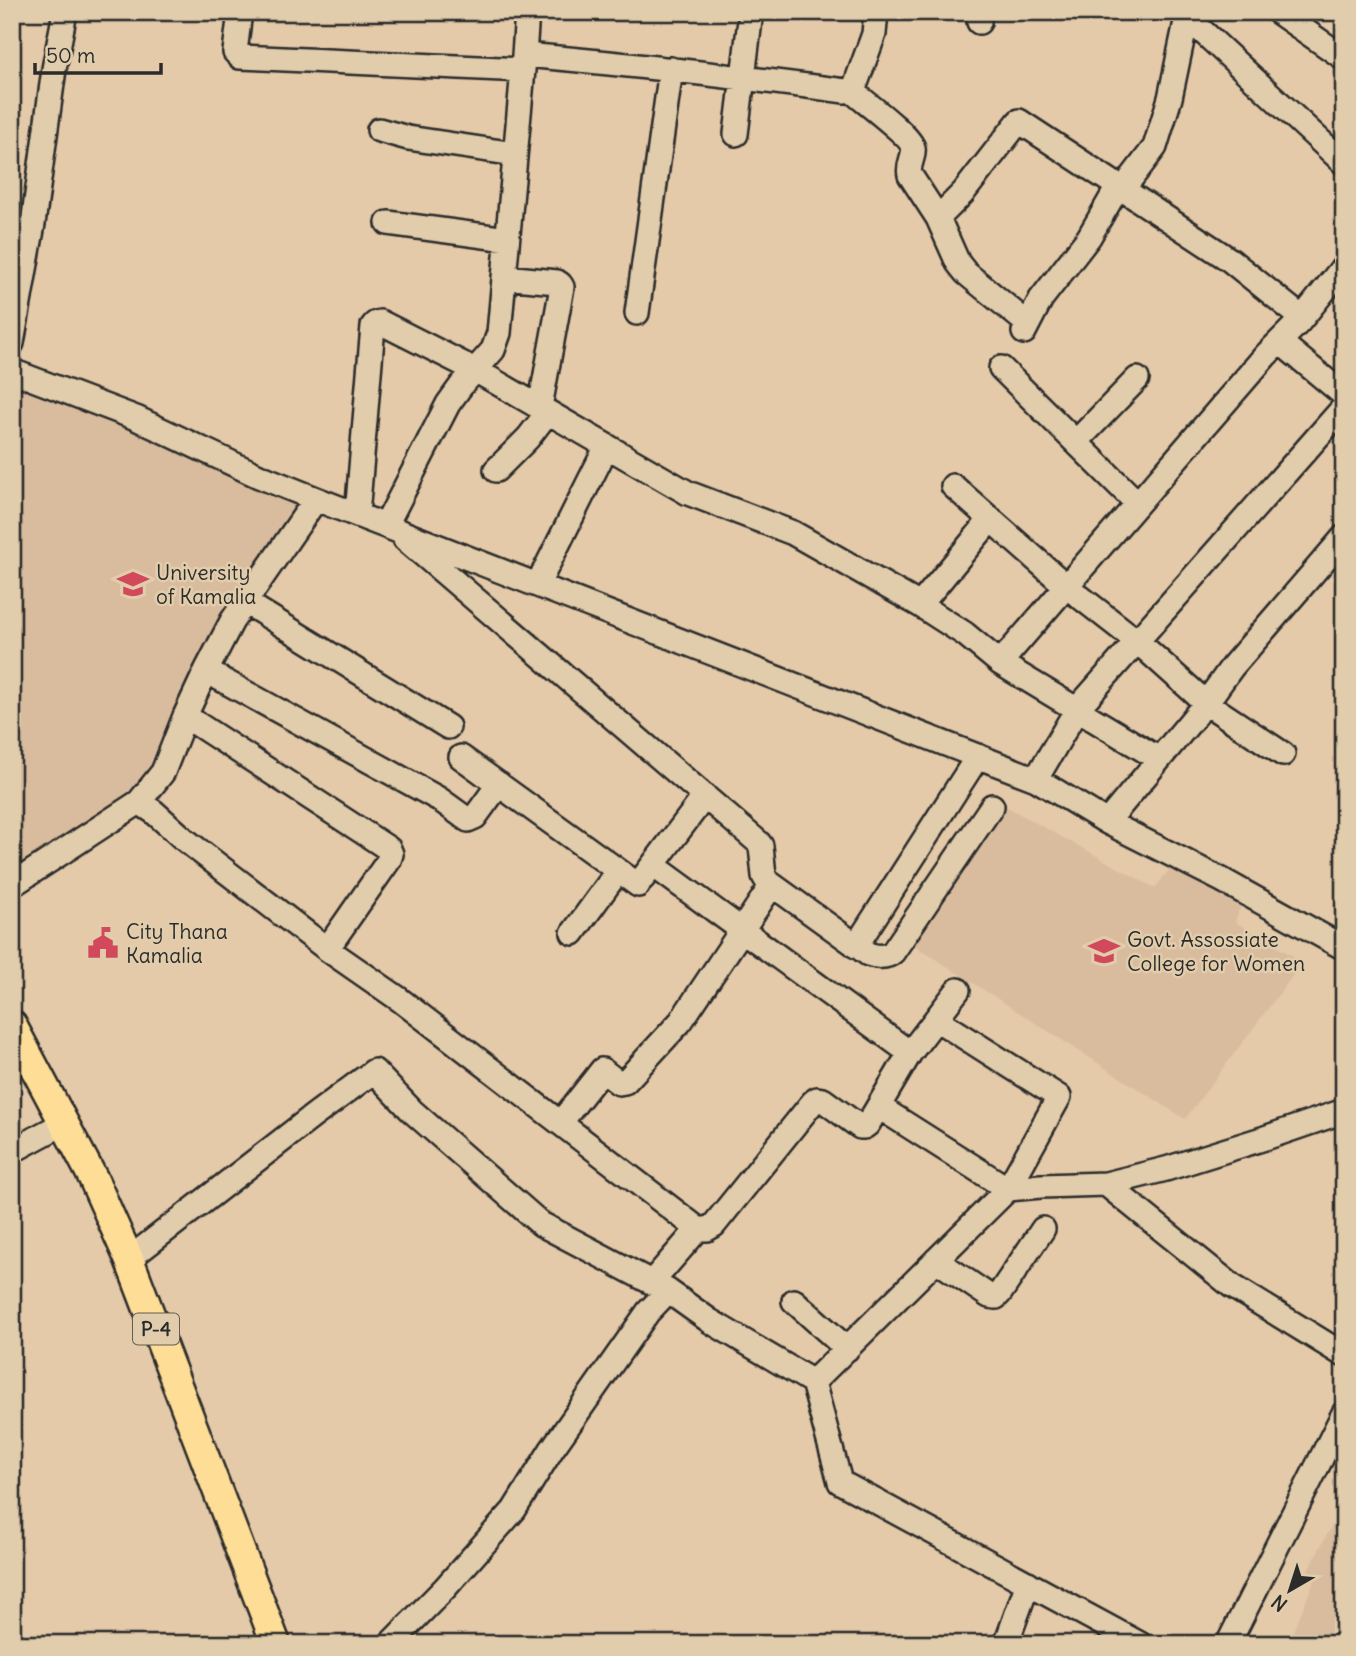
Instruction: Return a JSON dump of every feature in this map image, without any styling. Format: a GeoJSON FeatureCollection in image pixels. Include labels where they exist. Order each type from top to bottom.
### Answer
{"type":"FeatureCollection","features":[{"type":"Feature","properties":{"kind":"main road","name":"P-4"},"geometry":{"type":"LineString","coordinates":[[16,1039],[93,1178],[129,1259],[276,1644]]}},
{"type":"Feature","properties":{"kind":"street"},"geometry":{"type":"LineString","coordinates":[[12,343],[65,12]]}},
{"type":"Feature","properties":{"kind":"street"},"geometry":{"type":"LineString","coordinates":[[240,12],[235,52],[240,57],[671,69],[845,91],[855,86],[874,34],[876,12]]}},
{"type":"Feature","properties":{"kind":"street"},"geometry":{"type":"LineString","coordinates":[[389,526],[440,418],[448,404],[493,350],[499,333],[527,12]]}},
{"type":"Feature","properties":{"kind":"street"},"geometry":{"type":"LineString","coordinates":[[736,134],[751,12]]}},
{"type":"Feature","properties":{"kind":"street"},"geometry":{"type":"LineString","coordinates":[[1278,12],[1344,58]]}},
{"type":"Feature","properties":{"kind":"street"},"geometry":{"type":"LineString","coordinates":[[851,90],[912,144],[914,151],[908,167],[909,175],[938,218],[958,263],[1026,328],[1041,299],[1089,237],[1115,192],[1124,189],[1154,147],[1170,98],[1187,15]]}},
{"type":"Feature","properties":{"kind":"street"},"geometry":{"type":"LineString","coordinates":[[1187,15],[1344,163]]}},
{"type":"Feature","properties":{"kind":"street"},"geometry":{"type":"LineString","coordinates":[[637,313],[671,69]]}},
{"type":"Feature","properties":{"kind":"street"},"geometry":{"type":"LineString","coordinates":[[938,218],[963,193],[1020,121],[1230,260],[1302,318]]}},
{"type":"Feature","properties":{"kind":"street"},"geometry":{"type":"LineString","coordinates":[[379,130],[408,138],[515,154]]}},
{"type":"Feature","properties":{"kind":"street"},"geometry":{"type":"LineString","coordinates":[[388,223],[507,239]]}},
{"type":"Feature","properties":{"kind":"street"},"geometry":{"type":"LineString","coordinates":[[1000,663],[1266,355],[1302,318],[1344,266]]}},
{"type":"Feature","properties":{"kind":"street"},"geometry":{"type":"LineString","coordinates":[[496,470],[528,438],[544,410],[562,288],[557,282],[504,277]]}},
{"type":"Feature","properties":{"kind":"street"},"geometry":{"type":"LineString","coordinates":[[357,514],[373,327],[380,322],[475,370],[688,493],[793,533],[920,605],[965,634],[1000,663],[1159,759]]}},
{"type":"Feature","properties":{"kind":"street"},"geometry":{"type":"LineString","coordinates":[[1279,342],[1344,395]]}},
{"type":"Feature","properties":{"kind":"street"},"geometry":{"type":"LineString","coordinates":[[1001,368],[1137,503]]}},
{"type":"Feature","properties":{"kind":"street"},"geometry":{"type":"LineString","coordinates":[[12,371],[136,418],[259,476],[316,499],[1036,779],[1107,822],[1222,880],[1344,948]]}},
{"type":"Feature","properties":{"kind":"street"},"geometry":{"type":"LineString","coordinates":[[1076,442],[1137,379]]}},
{"type":"Feature","properties":{"kind":"street"},"geometry":{"type":"LineString","coordinates":[[1036,779],[1077,709],[1344,407]]}},
{"type":"Feature","properties":{"kind":"street"},"geometry":{"type":"LineString","coordinates":[[538,584],[607,446]]}},
{"type":"Feature","properties":{"kind":"street"},"geometry":{"type":"LineString","coordinates":[[953,486],[1066,586],[1138,642],[1206,704],[1283,754]]}},
{"type":"Feature","properties":{"kind":"street"},"geometry":{"type":"LineString","coordinates":[[12,886],[139,802],[163,772],[185,716],[232,621],[316,499]]}},
{"type":"Feature","properties":{"kind":"street"},"geometry":{"type":"LineString","coordinates":[[920,605],[991,519]]}},
{"type":"Feature","properties":{"kind":"street"},"geometry":{"type":"LineString","coordinates":[[389,526],[758,842],[761,846],[765,879],[875,957],[887,956],[893,952],[992,806]]}},
{"type":"Feature","properties":{"kind":"street"},"geometry":{"type":"LineString","coordinates":[[1107,822],[1206,704],[1233,667],[1344,537]]}},
{"type":"Feature","properties":{"kind":"street"},"geometry":{"type":"LineString","coordinates":[[246,602],[448,727]]}},
{"type":"Feature","properties":{"kind":"street"},"geometry":{"type":"LineString","coordinates":[[206,671],[439,799],[468,820],[475,817],[499,784]]}},
{"type":"Feature","properties":{"kind":"street"},"geometry":{"type":"LineString","coordinates":[[185,716],[389,849],[389,860],[327,949]]}},
{"type":"Feature","properties":{"kind":"street"},"geometry":{"type":"LineString","coordinates":[[856,946],[978,756]]}},
{"type":"Feature","properties":{"kind":"street"},"geometry":{"type":"LineString","coordinates":[[461,757],[618,871],[633,891],[705,796]]}},
{"type":"Feature","properties":{"kind":"street"},"geometry":{"type":"LineString","coordinates":[[139,802],[327,949],[399,999],[698,1228],[707,1229],[713,1225],[813,1101],[822,1100],[860,1127],[868,1124],[910,1054],[958,990]]}},
{"type":"Feature","properties":{"kind":"street"},"geometry":{"type":"LineString","coordinates":[[653,865],[910,1054]]}},
{"type":"Feature","properties":{"kind":"street"},"geometry":{"type":"LineString","coordinates":[[573,933],[618,871]]}},
{"type":"Feature","properties":{"kind":"street"},"geometry":{"type":"LineString","coordinates":[[561,1122],[602,1070],[620,1083],[625,1082],[681,1021],[772,885]]}},
{"type":"Feature","properties":{"kind":"street"},"geometry":{"type":"LineString","coordinates":[[813,1382],[1008,1189],[1059,1097],[936,1019]]}},
{"type":"Feature","properties":{"kind":"street"},"geometry":{"type":"LineString","coordinates":[[129,1259],[374,1071],[412,1111],[541,1224],[660,1287],[710,1321],[813,1382],[840,1482],[1140,1644]]}},
{"type":"Feature","properties":{"kind":"street"},"geometry":{"type":"LineString","coordinates":[[878,1107],[1008,1189],[1106,1184],[1166,1169],[1344,1111]]}},
{"type":"Feature","properties":{"kind":"street"},"geometry":{"type":"LineString","coordinates":[[12,1151],[64,1124]]}},
{"type":"Feature","properties":{"kind":"street"},"geometry":{"type":"LineString","coordinates":[[1106,1184],[1232,1286],[1344,1355]]}},
{"type":"Feature","properties":{"kind":"street"},"geometry":{"type":"LineString","coordinates":[[390,1644],[445,1588],[514,1510],[552,1449],[648,1312],[660,1287],[698,1228]]}},
{"type":"Feature","properties":{"kind":"street"},"geometry":{"type":"LineString","coordinates":[[936,1260],[989,1296],[996,1297],[1042,1228]]}},
{"type":"Feature","properties":{"kind":"street"},"geometry":{"type":"LineString","coordinates":[[794,1301],[847,1349]]}},
{"type":"Feature","properties":{"kind":"street"},"geometry":{"type":"LineString","coordinates":[[1228,1644],[1344,1413]]}},
{"type":"Feature","properties":{"kind":"street"},"geometry":{"type":"LineString","coordinates":[[1006,1644],[1028,1583]]}},
{"type":"Feature","properties":{"kind":"shaded area","name":"University of Kamalia"},"geometry":{"type":"Polygon","coordinates":[[[12,371],[308,502],[157,767],[132,797],[12,877],[12,371]]]}},
{"type":"Feature","properties":{"kind":"shaded area","name":"Govt. Assossiate College for Women"},"geometry":{"type":"Polygon","coordinates":[[[1000,803],[1155,888],[1173,865],[1191,873],[1241,905],[1235,922],[1303,962],[1185,1119],[906,940],[1000,803]]]}},
{"type":"Feature","properties":{"kind":"shaded area"},"geometry":{"type":"Polygon","coordinates":[[[1337,1516],[1344,1519],[1344,1644],[1300,1644],[1292,1634],[1315,1579],[1308,1570],[1337,1516]]]}},
{"type":"Feature","properties":{"kind":"place","name":"University of Kamalia"},"geometry":{"type":"Point","coordinates":[133,584]}},
{"type":"Feature","properties":{"kind":"place","name":"City Thana Kamalia"},"geometry":{"type":"Point","coordinates":[103,943]}},
{"type":"Feature","properties":{"kind":"place","name":"Govt. Assossiate College for Women"},"geometry":{"type":"Point","coordinates":[1104,951]}}]}
